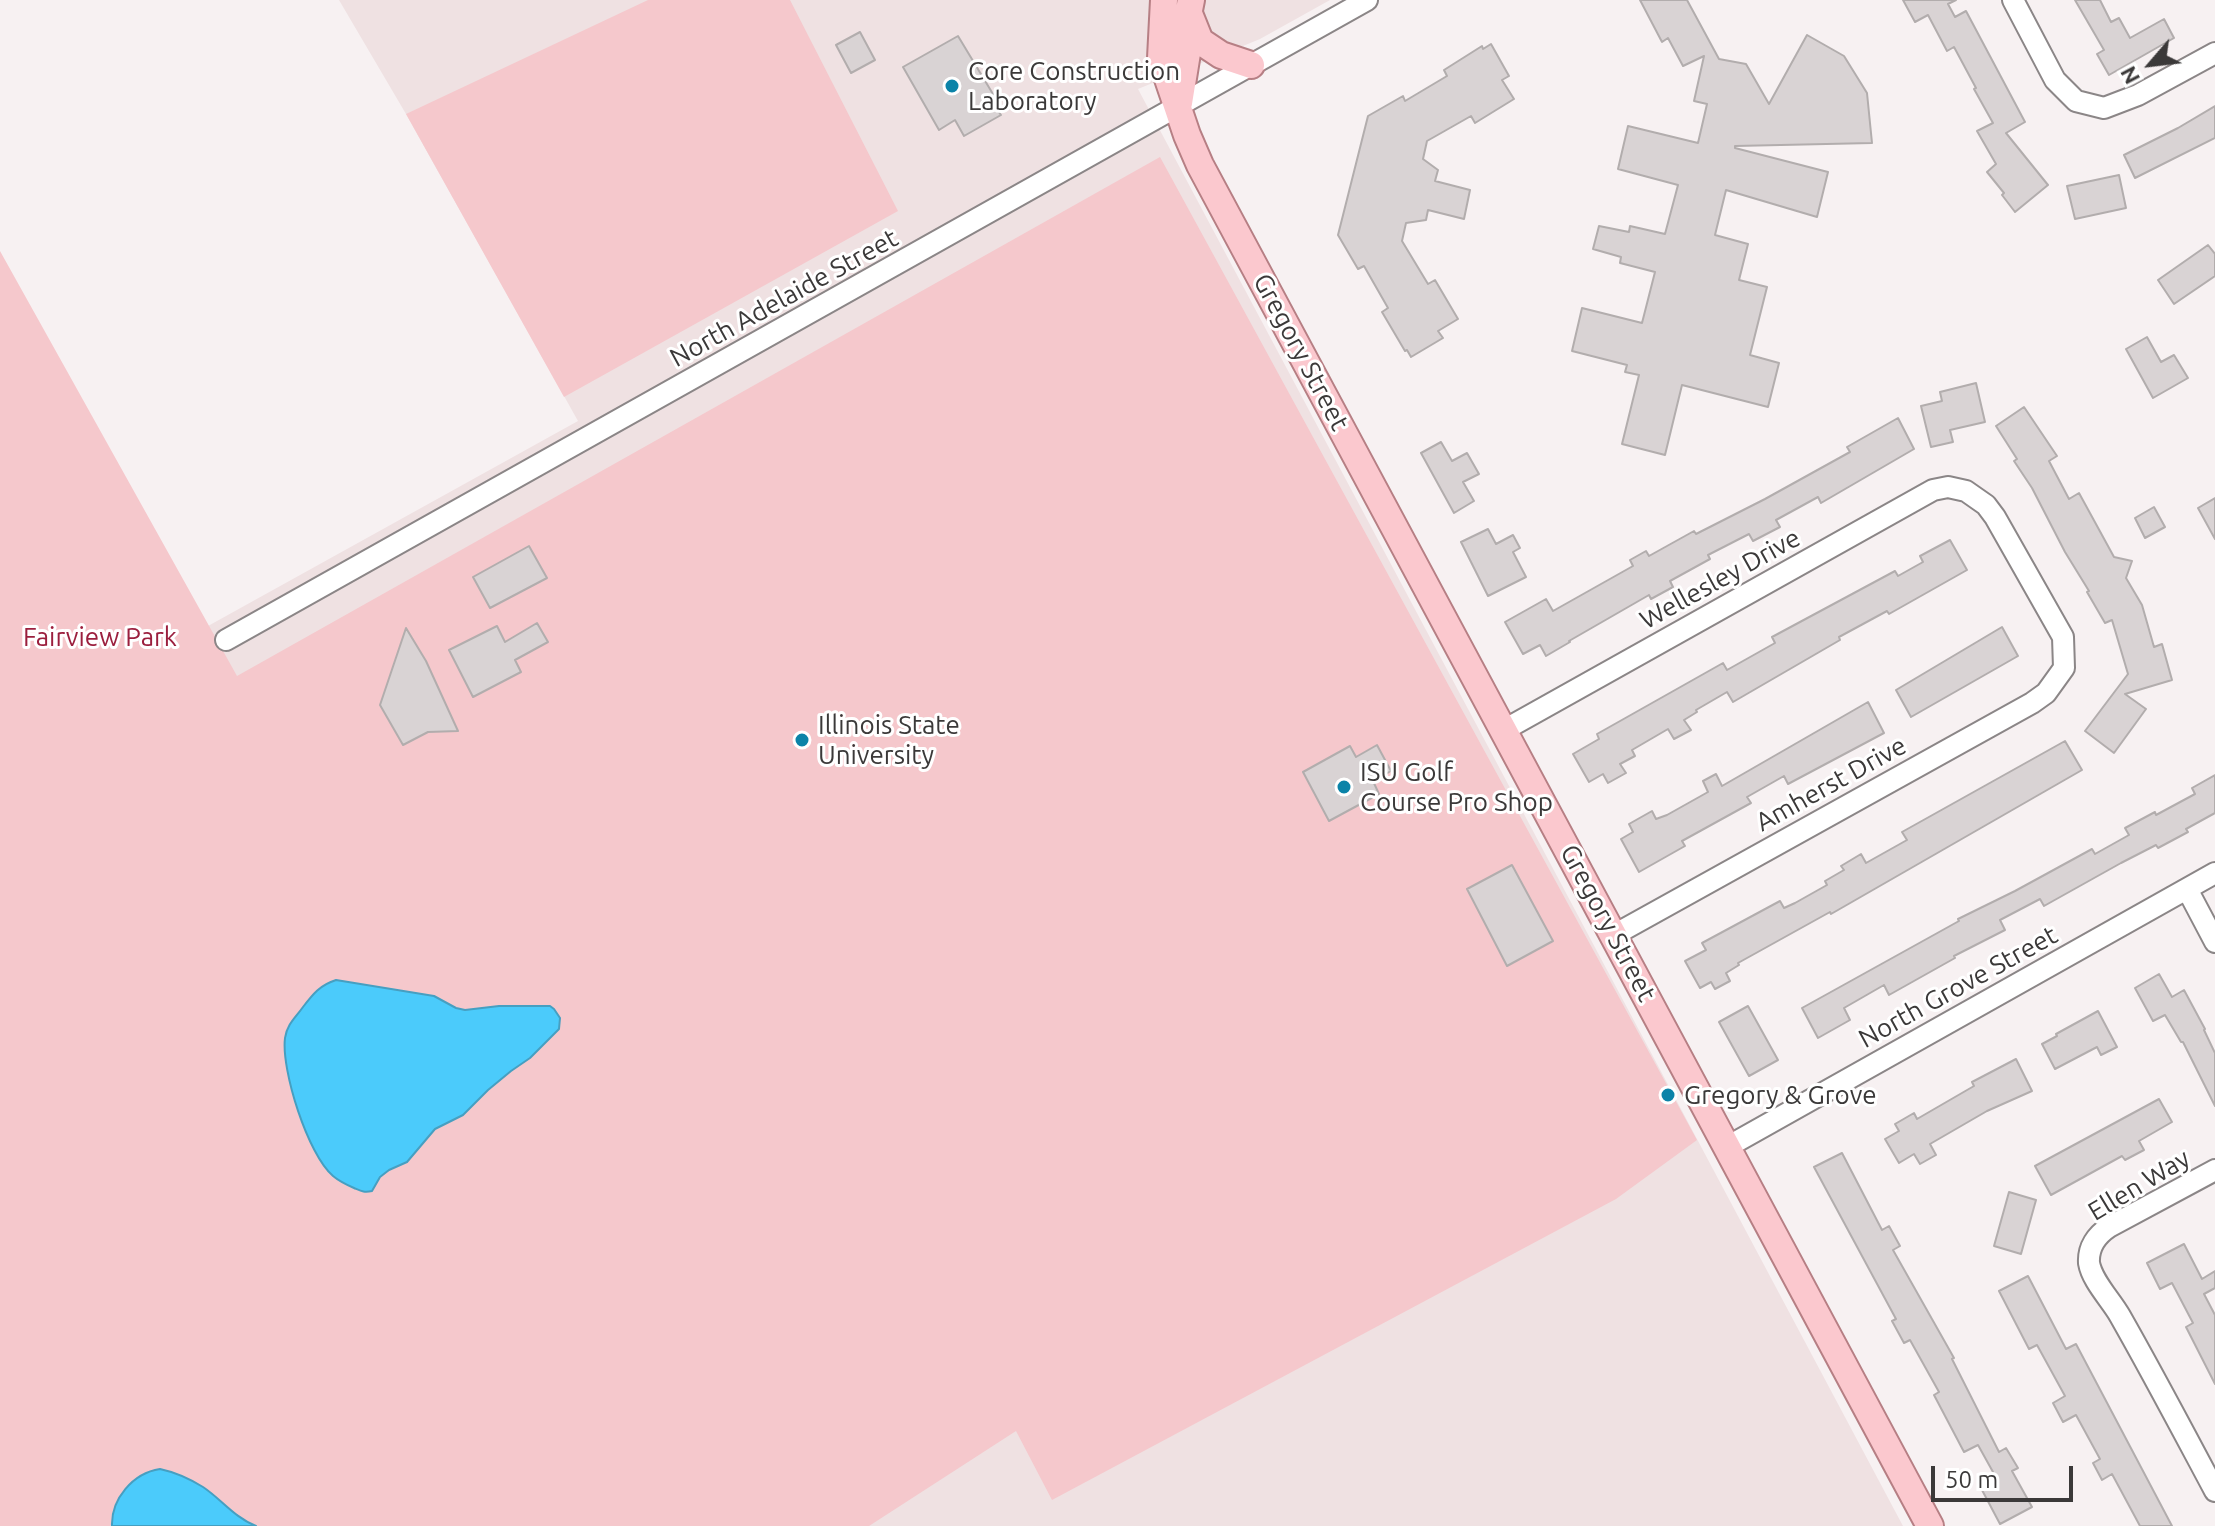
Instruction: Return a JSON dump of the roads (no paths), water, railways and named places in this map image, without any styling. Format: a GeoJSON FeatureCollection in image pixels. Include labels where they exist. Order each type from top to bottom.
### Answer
{"type":"FeatureCollection","features":[{"type":"Feature","properties":{"kind":"main road","name":"Gregory Street"},"geometry":{"type":"LineString","coordinates":[[1164,0],[1161,58],[1200,165],[1930,1526]]}},
{"type":"Feature","properties":{"kind":"main road","name":"Gregory Street"},"geometry":{"type":"LineString","coordinates":[[1179,106],[1190,6]]}},
{"type":"Feature","properties":{"kind":"main road"},"geometry":{"type":"LineString","coordinates":[[1190,6],[1200,41],[1221,55],[1251,65]]}},
{"type":"Feature","properties":{"kind":"street","name":"North Adelaide Street"},"geometry":{"type":"LineString","coordinates":[[226,640],[1367,0]]}},
{"type":"Feature","properties":{"kind":"street"},"geometry":{"type":"LineString","coordinates":[[2013,0],[2055,80],[2076,101],[2104,108],[2138,95],[2215,53]]}},
{"type":"Feature","properties":{"kind":"street","name":"Wellesley Drive"},"geometry":{"type":"LineString","coordinates":[[1504,730],[1933,490],[1948,487],[1966,491]]}},
{"type":"Feature","properties":{"kind":"street","name":"Amherst Drive"},"geometry":{"type":"LineString","coordinates":[[1614,935],[2046,693],[2064,668],[2063,637],[1995,517],[1966,491]]}},
{"type":"Feature","properties":{"kind":"street","name":"North Grove Street"},"geometry":{"type":"LineString","coordinates":[[1727,1147],[2215,873]]}},
{"type":"Feature","properties":{"kind":"street"},"geometry":{"type":"LineString","coordinates":[[2187,889],[2215,942]]}},
{"type":"Feature","properties":{"kind":"street","name":"Ellen Way"},"geometry":{"type":"LineString","coordinates":[[2215,1170],[2099,1234],[2092,1247],[2089,1266],[2135,1343],[2215,1491]]}},
{"type":"Feature","properties":{"kind":"water"},"geometry":{"type":"Polygon","coordinates":[[[336,980],[434,996],[465,1010],[550,1006],[560,1018],[559,1029],[463,1115],[435,1129],[407,1162],[380,1177],[372,1191],[363,1191],[333,1176],[314,1150],[298,1111],[287,1070],[285,1038],[292,1021],[317,990],[336,980]]]}},
{"type":"Feature","properties":{"kind":"water"},"geometry":{"type":"Polygon","coordinates":[[[160,1469],[203,1487],[241,1518],[256,1526],[112,1526],[115,1506],[126,1489],[141,1476],[160,1469]]]}},
{"type":"Feature","properties":{"kind":"place","name":"Core Construction Laboratory"},"geometry":{"type":"Point","coordinates":[952,86]}},
{"type":"Feature","properties":{"kind":"place","name":"Illinois State University"},"geometry":{"type":"Point","coordinates":[802,740]}},
{"type":"Feature","properties":{"kind":"place","name":"ISU Golf Course Pro Shop"},"geometry":{"type":"Point","coordinates":[1344,787]}},
{"type":"Feature","properties":{"kind":"place","name":"Gregory & Grove"},"geometry":{"type":"Point","coordinates":[1668,1095]}},
{"type":"Feature","properties":{"kind":"park label","name":"Fairview Park"},"geometry":{"type":"Point","coordinates":[100,637]}}]}
